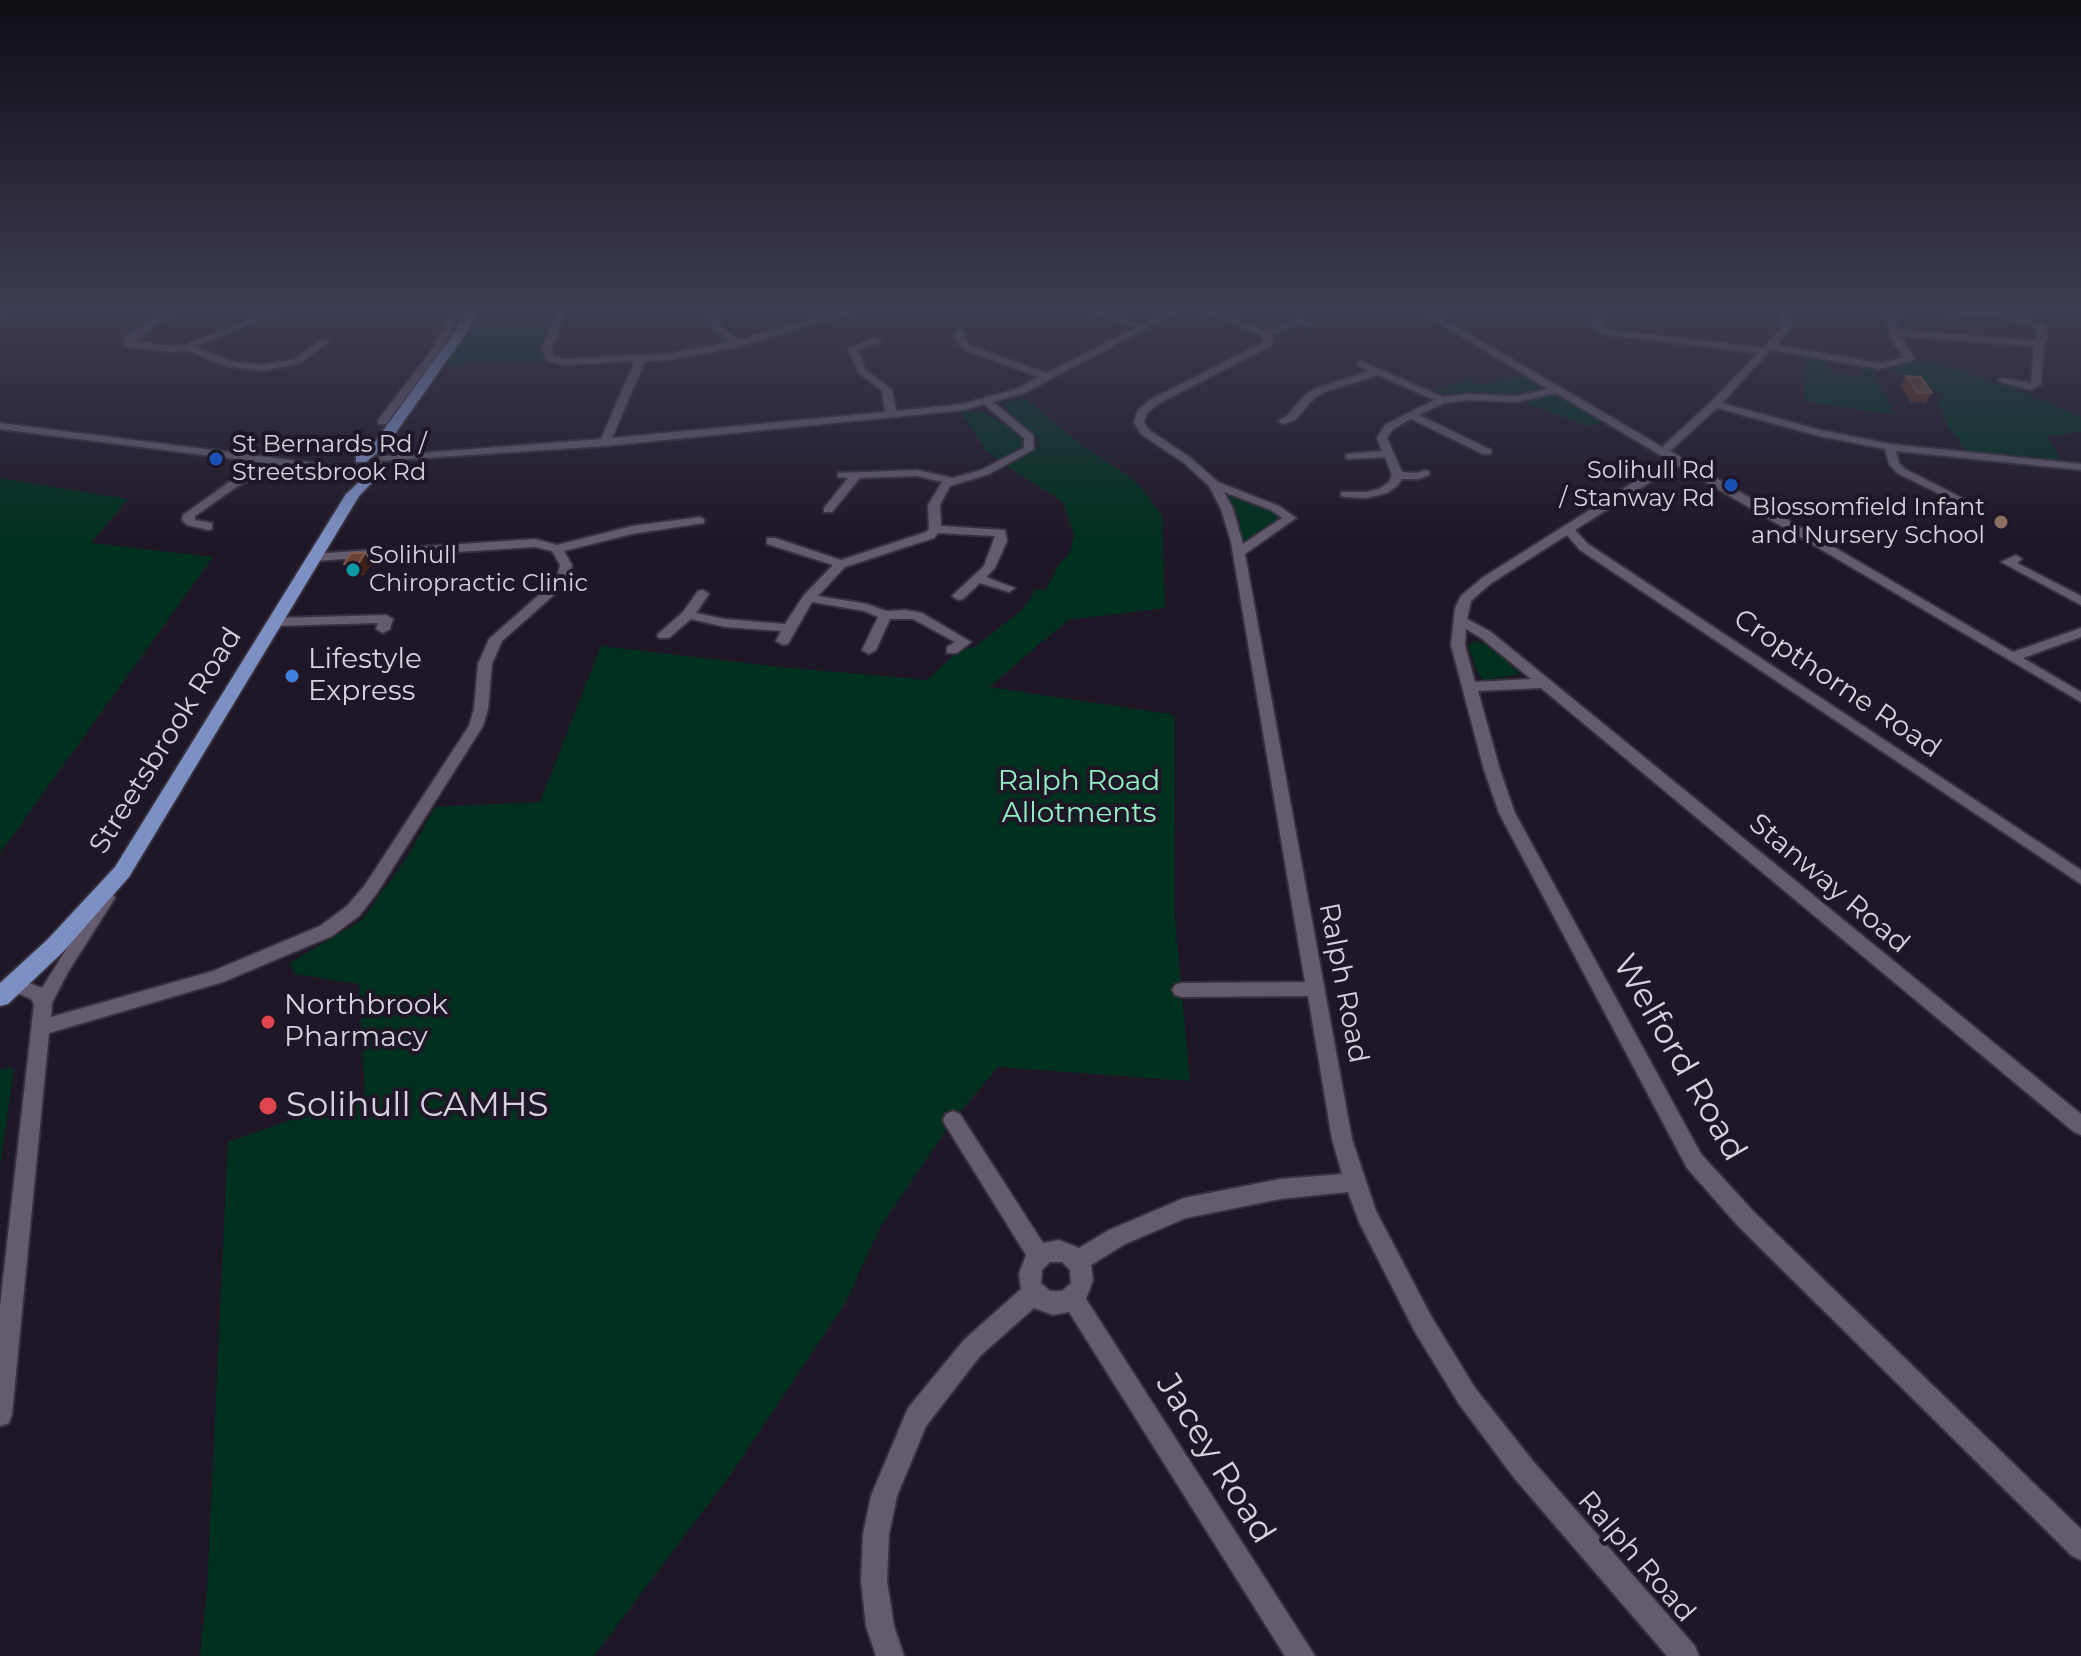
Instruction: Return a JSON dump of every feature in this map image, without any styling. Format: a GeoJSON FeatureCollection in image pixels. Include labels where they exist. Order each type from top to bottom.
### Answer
{"type":"FeatureCollection","features":[{"type":"Feature","properties":{"kind":"main road"},"geometry":{"type":"LineString","coordinates":[[357,466],[382,442],[417,387]]}},
{"type":"Feature","properties":{"kind":"main road"},"geometry":{"type":"LineString","coordinates":[[357,466],[382,462],[382,442]]}},
{"type":"Feature","properties":{"kind":"main road","name":"Streetsbrook Road"},"geometry":{"type":"LineString","coordinates":[[7,991],[55,946],[122,872],[353,494],[382,462]]}},
{"type":"Feature","properties":{"kind":"main road","name":"Streetsbrook Road"},"geometry":{"type":"LineString","coordinates":[[353,494],[357,466]]}},
{"type":"Feature","properties":{"kind":"street"},"geometry":{"type":"LineString","coordinates":[[382,422],[406,401],[414,387]]}},
{"type":"Feature","properties":{"kind":"street"},"geometry":{"type":"LineString","coordinates":[[605,443],[629,387]]}},
{"type":"Feature","properties":{"kind":"street"},"geometry":{"type":"LineString","coordinates":[[883,387],[887,390],[891,414]]}},
{"type":"Feature","properties":{"kind":"street"},"geometry":{"type":"LineString","coordinates":[[382,462],[891,414],[987,402],[1026,387]]}},
{"type":"Feature","properties":{"kind":"street","name":"Ralph Road"},"geometry":{"type":"LineString","coordinates":[[1183,387],[1154,402],[1140,415],[1139,422],[1145,432],[1188,461],[1214,484],[1227,509],[1240,552],[1277,782],[1342,1139],[1367,1215],[1405,1290],[1467,1396],[1524,1470],[1685,1656]]}},
{"type":"Feature","properties":{"kind":"street"},"geometry":{"type":"LineString","coordinates":[[1280,422],[1291,418],[1310,396],[1328,387]]}},
{"type":"Feature","properties":{"kind":"street"},"geometry":{"type":"LineString","coordinates":[[1415,387],[1442,400]]}},
{"type":"Feature","properties":{"kind":"street"},"geometry":{"type":"LineString","coordinates":[[1557,387],[2081,698]]}},
{"type":"Feature","properties":{"kind":"street"},"geometry":{"type":"LineString","coordinates":[[1664,451],[1731,387]]}},
{"type":"Feature","properties":{"kind":"street"},"geometry":{"type":"LineString","coordinates":[[1398,475],[1382,444],[1383,433],[1411,415],[1442,400],[1469,397],[1516,399],[1560,389]]}},
{"type":"Feature","properties":{"kind":"street"},"geometry":{"type":"LineString","coordinates":[[842,475],[917,473],[951,481],[985,472],[1029,449],[1029,437],[987,402]]}},
{"type":"Feature","properties":{"kind":"street"},"geometry":{"type":"LineString","coordinates":[[1715,404],[1819,433],[1890,447],[2081,467]]}},
{"type":"Feature","properties":{"kind":"street"},"geometry":{"type":"LineString","coordinates":[[1411,415],[1482,450],[1493,439]]}},
{"type":"Feature","properties":{"kind":"street"},"geometry":{"type":"LineString","coordinates":[[0,426],[276,462],[321,467],[357,466]]}},
{"type":"Feature","properties":{"kind":"street"},"geometry":{"type":"LineString","coordinates":[[1890,447],[1894,464],[1901,471],[1960,501]]}},
{"type":"Feature","properties":{"kind":"street"},"geometry":{"type":"LineString","coordinates":[[1350,456],[1387,454]]}},
{"type":"Feature","properties":{"kind":"street"},"geometry":{"type":"LineString","coordinates":[[1459,620],[1466,599],[1474,591],[1545,542],[1678,459]]}},
{"type":"Feature","properties":{"kind":"street"},"geometry":{"type":"LineString","coordinates":[[208,526],[191,523],[189,515],[232,485],[276,462]]}},
{"type":"Feature","properties":{"kind":"street"},"geometry":{"type":"LineString","coordinates":[[1398,475],[1419,476],[1425,473]]}},
{"type":"Feature","properties":{"kind":"street"},"geometry":{"type":"LineString","coordinates":[[1345,494],[1368,499],[1389,488],[1398,475]]}},
{"type":"Feature","properties":{"kind":"street"},"geometry":{"type":"LineString","coordinates":[[828,510],[856,476]]}},
{"type":"Feature","properties":{"kind":"street"},"geometry":{"type":"LineString","coordinates":[[935,529],[934,505],[951,481]]}},
{"type":"Feature","properties":{"kind":"street"},"geometry":{"type":"LineString","coordinates":[[1214,484],[1275,508],[1290,518],[1240,552]]}},
{"type":"Feature","properties":{"kind":"street"},"geometry":{"type":"LineString","coordinates":[[315,557],[429,552],[510,543],[535,543],[557,549],[641,528],[700,521]]}},
{"type":"Feature","properties":{"kind":"street","name":"Cropthorne Road"},"geometry":{"type":"LineString","coordinates":[[1567,528],[1584,547],[2081,878]]}},
{"type":"Feature","properties":{"kind":"street"},"geometry":{"type":"LineString","coordinates":[[688,615],[786,634],[809,598],[841,564],[920,540],[935,529],[1001,533],[1001,541],[989,568],[958,596]]}},
{"type":"Feature","properties":{"kind":"street"},"geometry":{"type":"LineString","coordinates":[[1545,542],[1584,547]]}},
{"type":"Feature","properties":{"kind":"street"},"geometry":{"type":"LineString","coordinates":[[774,545],[841,564]]}},
{"type":"Feature","properties":{"kind":"street"},"geometry":{"type":"LineString","coordinates":[[42,1027],[217,977],[326,931],[353,911],[371,889],[476,726],[481,709],[485,664],[496,639],[564,575],[566,565],[557,549]]}},
{"type":"Feature","properties":{"kind":"street"},"geometry":{"type":"LineString","coordinates":[[2016,559],[2007,562],[2081,601]]}},
{"type":"Feature","properties":{"kind":"street"},"geometry":{"type":"LineString","coordinates":[[979,579],[1009,588]]}},
{"type":"Feature","properties":{"kind":"street"},"geometry":{"type":"LineString","coordinates":[[664,635],[688,615],[703,594]]}},
{"type":"Feature","properties":{"kind":"street"},"geometry":{"type":"LineString","coordinates":[[809,598],[867,608],[885,615],[917,616],[963,646]]}},
{"type":"Feature","properties":{"kind":"street"},"geometry":{"type":"LineString","coordinates":[[275,622],[385,624],[403,615]]}},
{"type":"Feature","properties":{"kind":"street"},"geometry":{"type":"LineString","coordinates":[[869,650],[885,615]]}},
{"type":"Feature","properties":{"kind":"street","name":"Stanway Road"},"geometry":{"type":"LineString","coordinates":[[1459,620],[1486,635],[2081,1126]]}},
{"type":"Feature","properties":{"kind":"street","name":"Welford Road"},"geometry":{"type":"LineString","coordinates":[[1459,620],[1458,645],[1507,813],[1694,1161],[1746,1219],[2081,1547]]}},
{"type":"Feature","properties":{"kind":"street"},"geometry":{"type":"LineString","coordinates":[[2012,657],[2081,632]]}},
{"type":"Feature","properties":{"kind":"street"},"geometry":{"type":"LineString","coordinates":[[1471,687],[1544,683]]}},
{"type":"Feature","properties":{"kind":"street"},"geometry":{"type":"LineString","coordinates":[[0,1414],[43,1003],[122,872]]}},
{"type":"Feature","properties":{"kind":"street"},"geometry":{"type":"LineString","coordinates":[[1181,990],[1316,989]]}},
{"type":"Feature","properties":{"kind":"street"},"geometry":{"type":"LineString","coordinates":[[7,991],[37,994],[43,1003]]}},
{"type":"Feature","properties":{"kind":"street"},"geometry":{"type":"LineString","coordinates":[[953,1120],[1039,1256]]}},
{"type":"Feature","properties":{"kind":"street"},"geometry":{"type":"LineString","coordinates":[[1077,1261],[1117,1237],[1184,1208],[1280,1189],[1355,1182]]}},
{"type":"Feature","properties":{"kind":"street"},"geometry":{"type":"LineString","coordinates":[[1060,1251],[1077,1261],[1083,1281],[1073,1298],[1052,1303],[1034,1293],[1029,1273],[1039,1256],[1060,1251]]}},
{"type":"Feature","properties":{"kind":"street"},"geometry":{"type":"LineString","coordinates":[[890,1656],[880,1626],[874,1581],[884,1496],[900,1455],[917,1417],[943,1382],[972,1348],[1034,1293]]}},
{"type":"Feature","properties":{"kind":"street","name":"Jacey Road"},"geometry":{"type":"LineString","coordinates":[[1073,1298],[1301,1656]]}},
{"type":"Feature","properties":{"kind":"green space"},"geometry":{"type":"Polygon","coordinates":[[[1444,387],[1543,387],[1512,394],[1444,395],[1432,391],[1444,387]]]}},
{"type":"Feature","properties":{"kind":"green space"},"geometry":{"type":"Polygon","coordinates":[[[1804,387],[1881,387],[1895,415],[1803,401],[1804,387]]]}},
{"type":"Feature","properties":{"kind":"green space"},"geometry":{"type":"Polygon","coordinates":[[[1928,387],[2009,387],[2081,417],[2081,432],[2047,436],[2063,463],[1967,453],[1946,423],[1937,399],[1943,399],[1928,387]]]}},
{"type":"Feature","properties":{"kind":"green space"},"geometry":{"type":"Polygon","coordinates":[[[1555,395],[1605,422],[1588,426],[1517,400],[1555,395]]]}},
{"type":"Feature","properties":{"kind":"green space","name":"Ralph Road Allotments"},"geometry":{"type":"Polygon","coordinates":[[[1022,396],[1080,444],[1131,478],[1162,516],[1165,608],[1068,620],[989,687],[1175,715],[1174,910],[1190,1081],[998,1067],[953,1120],[881,1226],[844,1305],[731,1474],[594,1656],[200,1656],[207,1591],[228,1142],[365,1094],[359,984],[295,974],[290,963],[362,920],[408,856],[435,807],[540,802],[601,646],[779,667],[927,680],[960,650],[975,647],[1023,609],[1036,589],[1045,591],[1059,564],[1070,553],[1074,534],[1063,502],[1007,466],[1038,447],[1038,437],[1007,412],[1005,404],[1022,396]]]}},
{"type":"Feature","properties":{"kind":"green space"},"geometry":{"type":"Polygon","coordinates":[[[961,412],[983,412],[1022,437],[1024,444],[1019,451],[999,460],[987,452],[961,412]]]}},
{"type":"Feature","properties":{"kind":"green space"},"geometry":{"type":"Polygon","coordinates":[[[0,478],[128,499],[91,543],[213,557],[0,853],[0,478]]]}},
{"type":"Feature","properties":{"kind":"green space"},"geometry":{"type":"Polygon","coordinates":[[[1225,492],[1281,514],[1283,518],[1250,543],[1243,543],[1239,519],[1225,492]]]}},
{"type":"Feature","properties":{"kind":"green space"},"geometry":{"type":"Polygon","coordinates":[[[1476,641],[1494,648],[1520,674],[1484,680],[1478,673],[1468,646],[1476,641]]]}},
{"type":"Feature","properties":{"kind":"green space"},"geometry":{"type":"Polygon","coordinates":[[[14,1067],[0,1166],[0,1070],[14,1067]]]}},
{"type":"Feature","properties":{"kind":"building"},"geometry":{"type":"Polygon","coordinates":[[[1914,387],[1928,387],[1932,393],[1917,392],[1914,387]]]}},
{"type":"Feature","properties":{"kind":"building"},"geometry":{"type":"Polygon","coordinates":[[[351,553],[365,553],[358,564],[344,564],[351,553]]]}},
{"type":"Feature","properties":{"kind":"place","name":"St Bernards Rd / Streetsbrook Rd"},"geometry":{"type":"Point","coordinates":[216,459]}},
{"type":"Feature","properties":{"kind":"place","name":"Solihull Rd / Stanway Rd"},"geometry":{"type":"Point","coordinates":[1731,485]}},
{"type":"Feature","properties":{"kind":"place","name":"Blossomfield Infant and Nursery School"},"geometry":{"type":"Point","coordinates":[2001,522]}},
{"type":"Feature","properties":{"kind":"place","name":"Solihull Chiropractic Clinic"},"geometry":{"type":"Point","coordinates":[353,570]}},
{"type":"Feature","properties":{"kind":"place","name":"Lifestyle Express"},"geometry":{"type":"Point","coordinates":[292,676]}},
{"type":"Feature","properties":{"kind":"place","name":"Northbrook Pharmacy"},"geometry":{"type":"Point","coordinates":[268,1022]}},
{"type":"Feature","properties":{"kind":"place","name":"Solihull CAMHS"},"geometry":{"type":"Point","coordinates":[268,1106]}}]}
